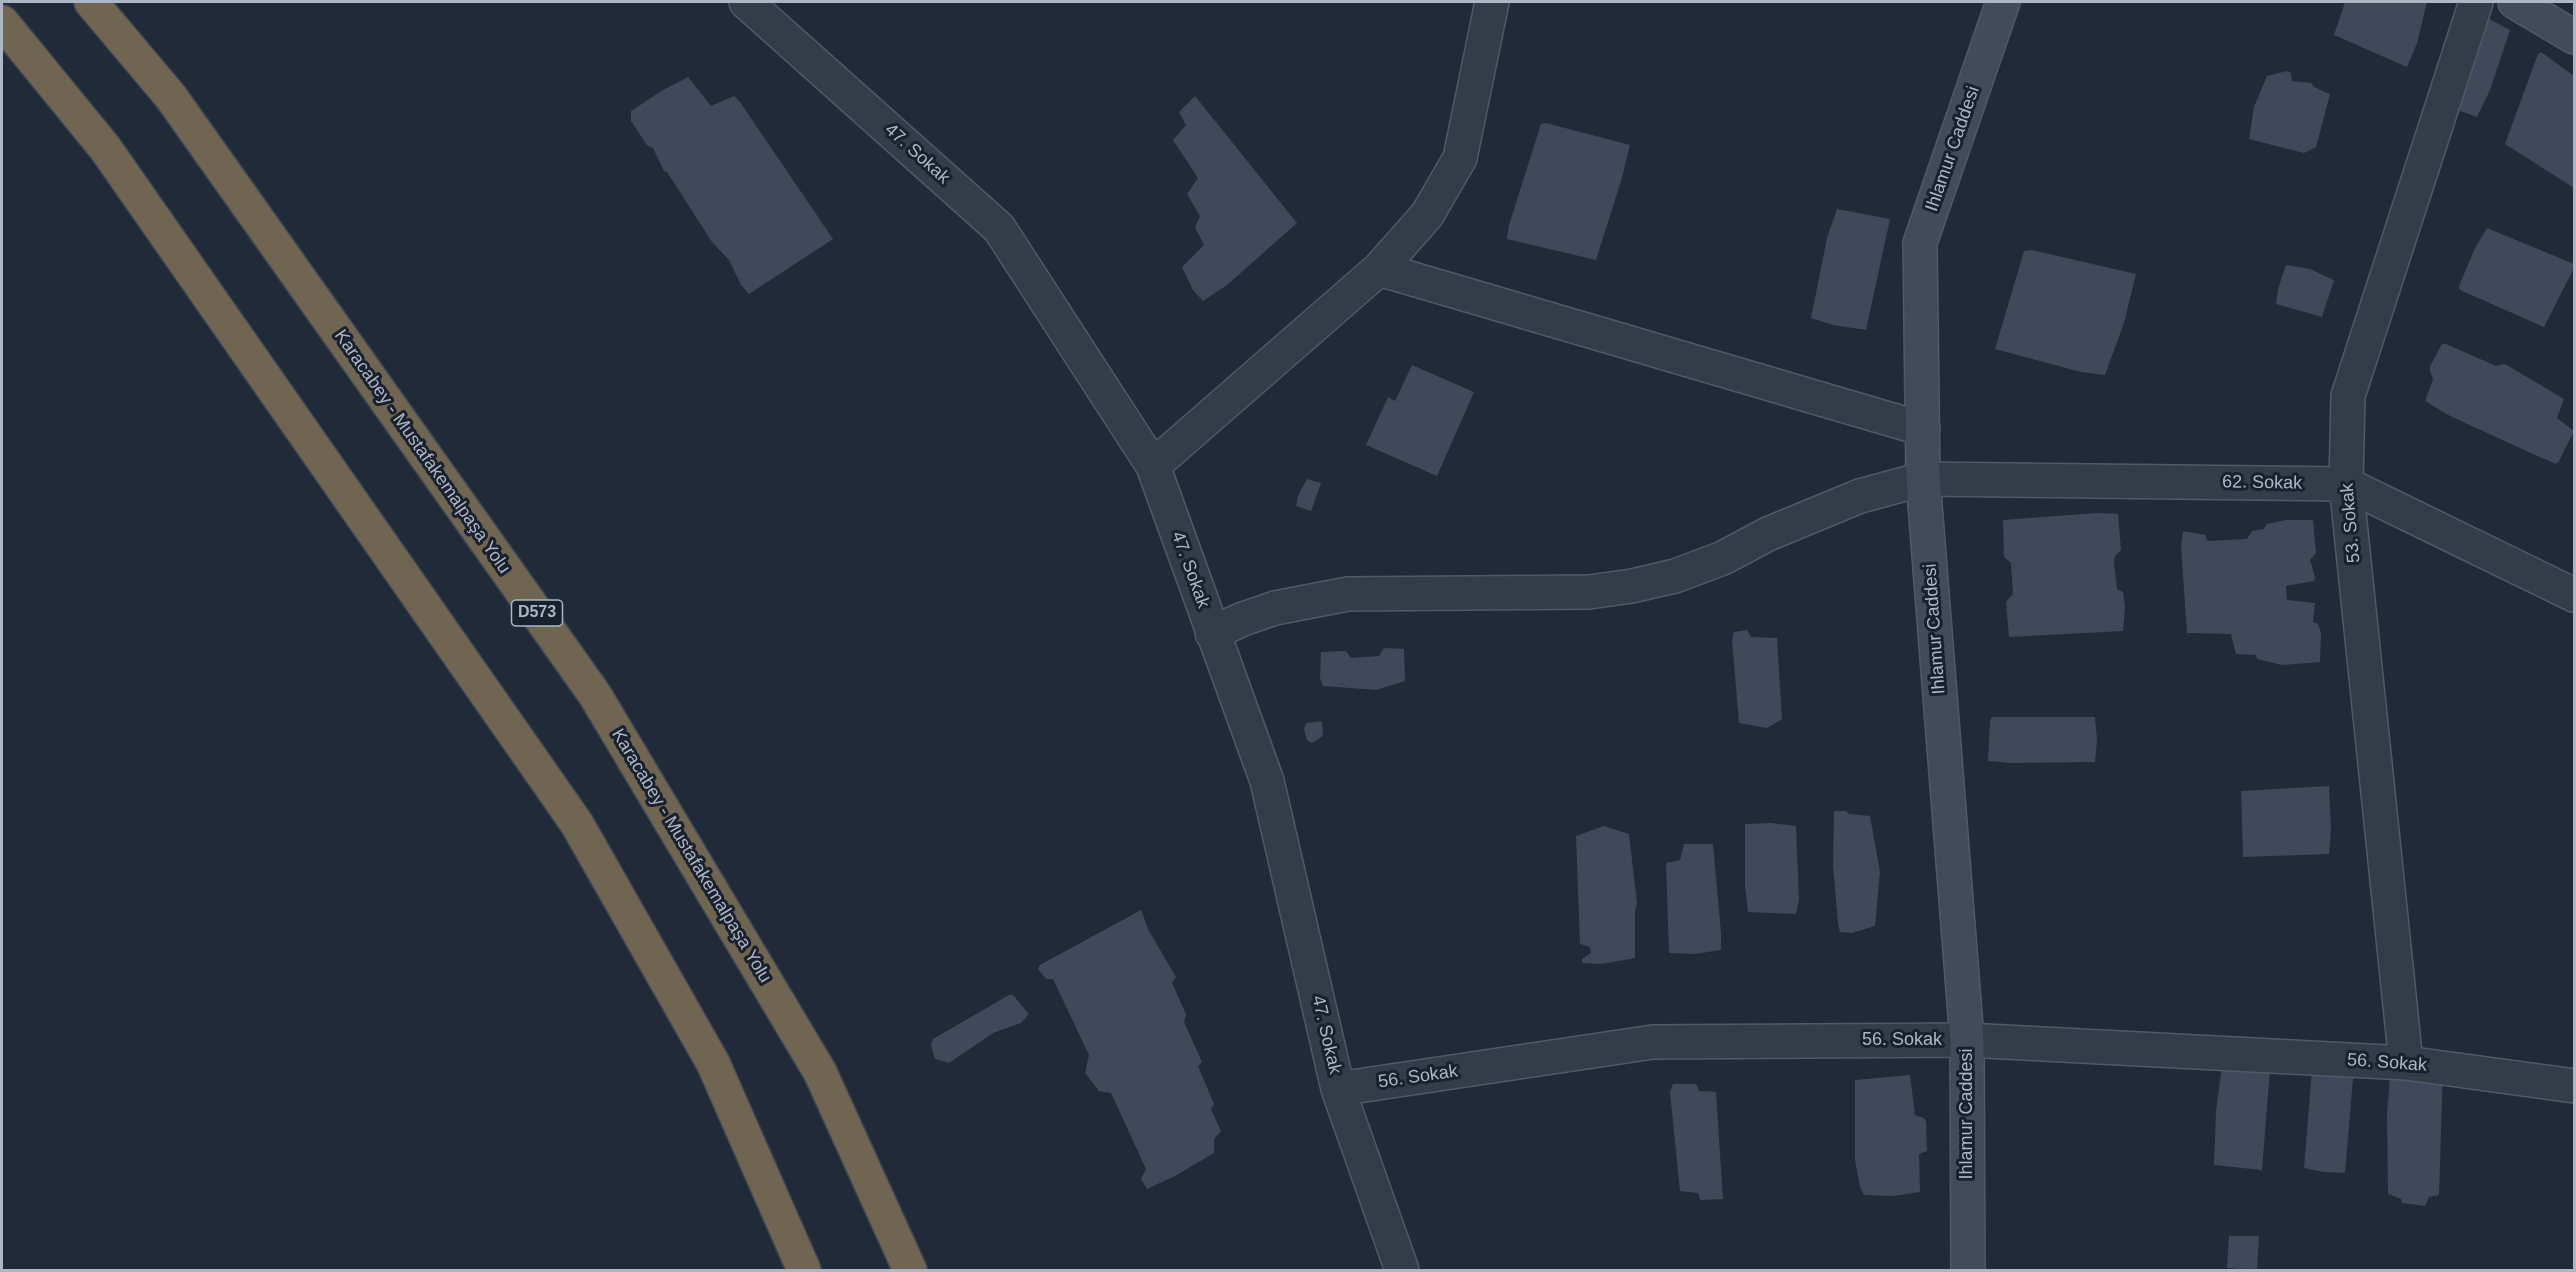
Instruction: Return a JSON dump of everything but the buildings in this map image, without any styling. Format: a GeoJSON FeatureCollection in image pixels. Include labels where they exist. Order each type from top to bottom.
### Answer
{"type":"FeatureCollection","features":[{"type":"Feature","properties":{"kind":"highway","name":"Karacabey - Mustafakemalpaşa Yolu"},"geometry":{"type":"LineString","coordinates":[[91,2],[171,97],[595,695],[820,1072],[910,1270]]}},
{"type":"Feature","properties":{"kind":"highway"},"geometry":{"type":"LineString","coordinates":[[2,21],[105,148],[577,824],[713,1063],[804,1270]]}},
{"type":"Feature","properties":{"kind":"street","name":"47. Sokak"},"geometry":{"type":"LineString","coordinates":[[746,2],[999,228],[1153,466],[1212,633],[1268,781],[1338,1089],[1402,1270]]}},
{"type":"Feature","properties":{"kind":"street"},"geometry":{"type":"LineString","coordinates":[[1153,466],[1379,269],[1427,215],[1460,158],[1492,2]]}},
{"type":"Feature","properties":{"kind":"street","name":"Ihlamur Caddesi"},"geometry":{"type":"LineString","coordinates":[[1968,1270],[1967,1040],[1923,479],[1920,243],[2003,2]]}},
{"type":"Feature","properties":{"kind":"street","name":"53. Sokak"},"geometry":{"type":"LineString","coordinates":[[2406,1063],[2346,484],[2348,396],[2476,2]]}},
{"type":"Feature","properties":{"kind":"street"},"geometry":{"type":"LineString","coordinates":[[2515,2],[2574,37]]}},
{"type":"Feature","properties":{"kind":"street"},"geometry":{"type":"LineString","coordinates":[[1379,269],[1923,429]]}},
{"type":"Feature","properties":{"kind":"street","name":"62. Sokak"},"geometry":{"type":"LineString","coordinates":[[1212,633],[1275,608],[1348,594],[1589,592],[1632,586],[1675,576],[1723,558],[1768,534],[1860,496],[1923,479],[2346,484],[2574,595]]}},
{"type":"Feature","properties":{"kind":"street","name":"56. Sokak"},"geometry":{"type":"LineString","coordinates":[[1338,1089],[1653,1042],[1967,1040],[2406,1063],[2574,1086]]}}]}
